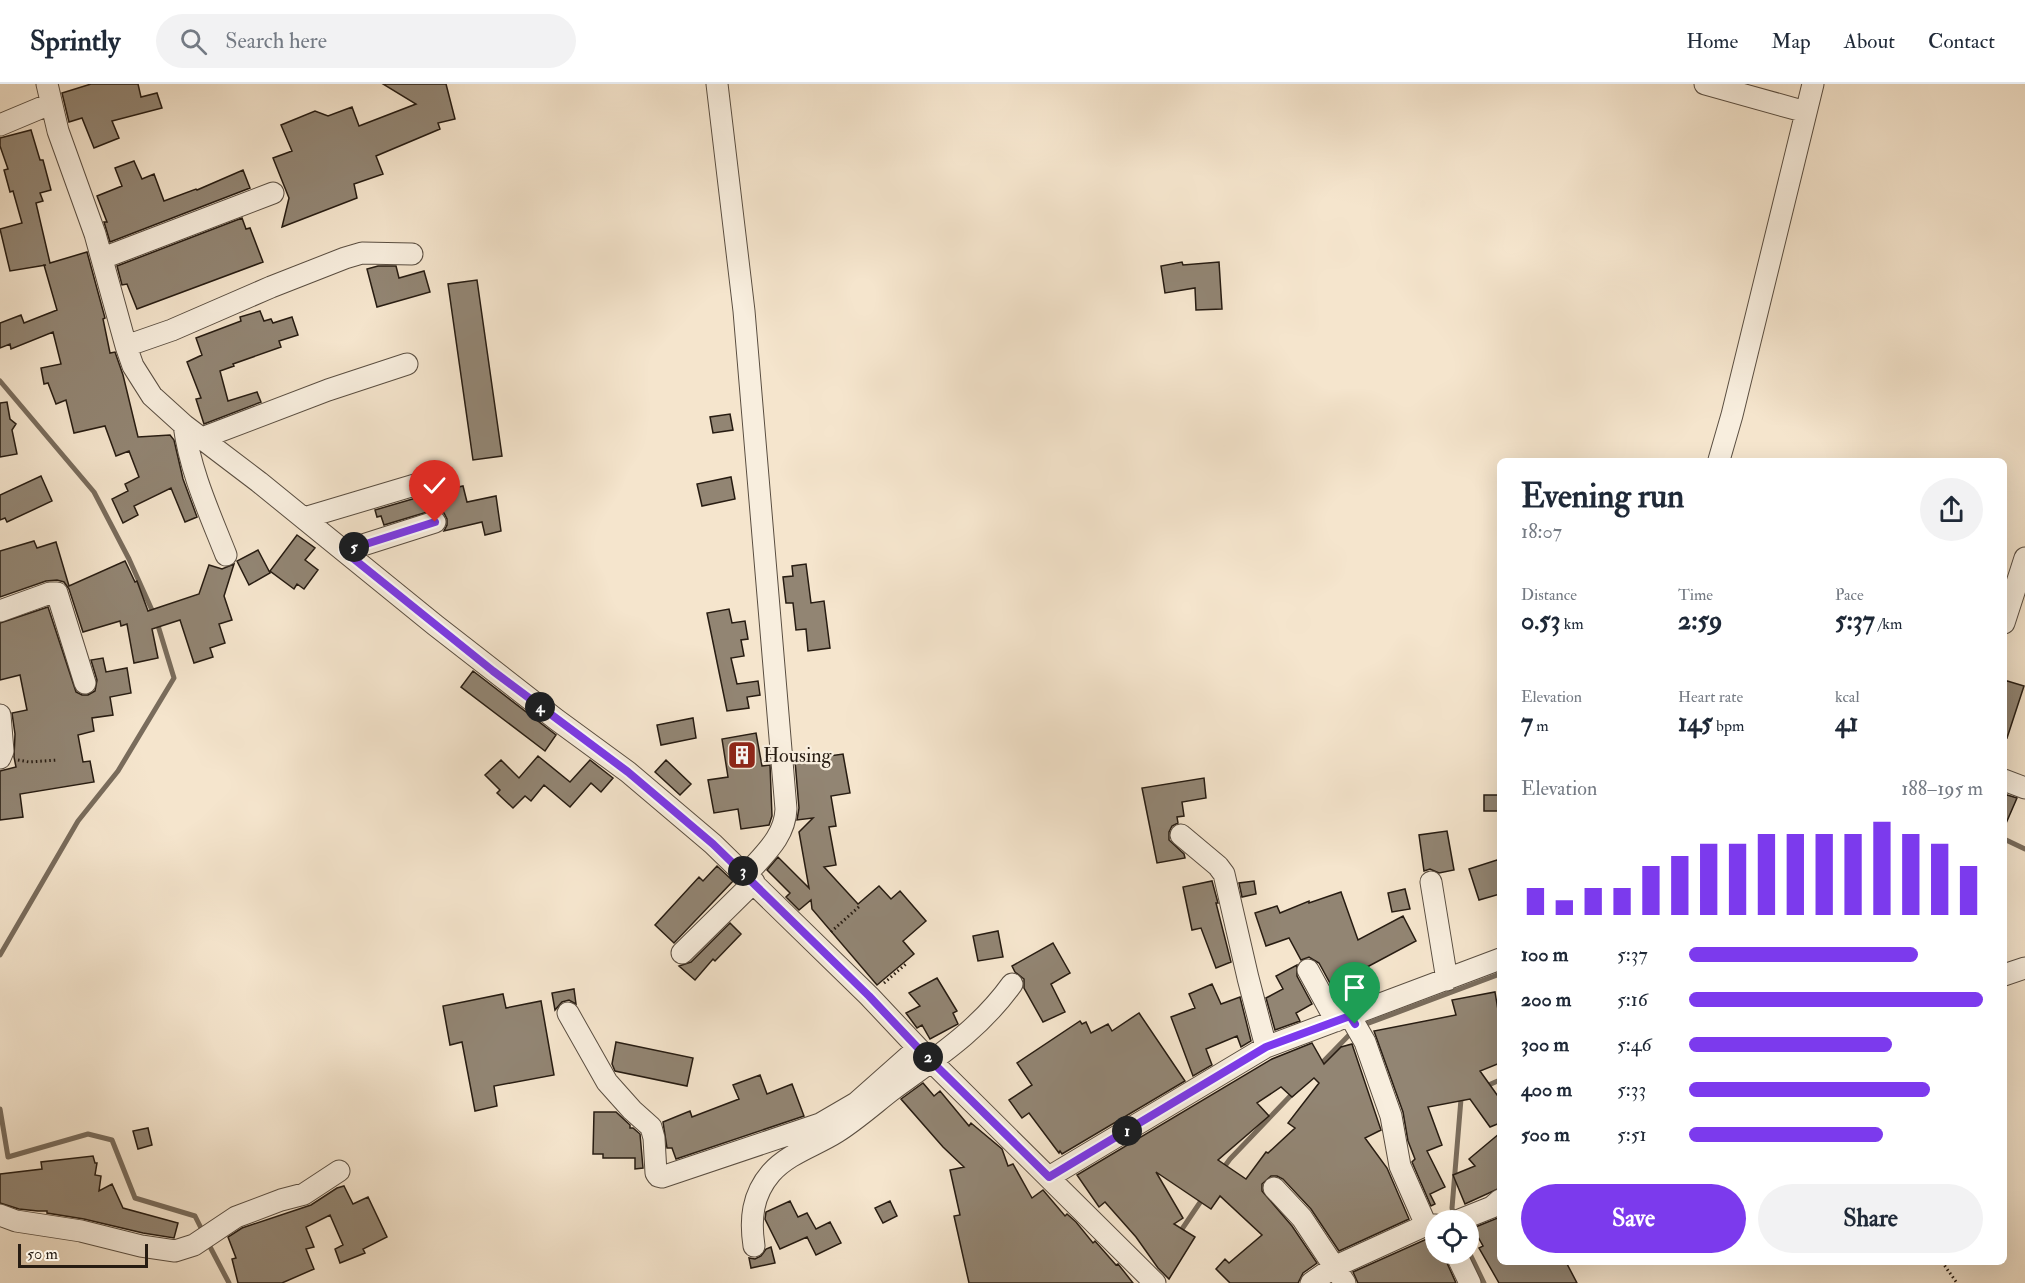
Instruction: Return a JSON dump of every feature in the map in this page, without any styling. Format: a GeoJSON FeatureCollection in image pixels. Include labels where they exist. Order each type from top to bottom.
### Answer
{"type":"FeatureCollection","features":[{"type":"Feature","properties":{"kind":"street"},"geometry":{"type":"LineString","coordinates":[[682,953],[750,879],[782,831],[786,809],[744,311],[717,84]]}},
{"type":"Feature","properties":{"kind":"street"},"geometry":{"type":"LineString","coordinates":[[1705,84],[1806,112]]}},
{"type":"Feature","properties":{"kind":"street"},"geometry":{"type":"LineString","coordinates":[[1720,458],[1813,84]]}},
{"type":"Feature","properties":{"kind":"street"},"geometry":{"type":"LineString","coordinates":[[0,125],[48,94],[67,159],[103,258],[126,346],[141,382],[152,396],[184,425],[304,518],[493,671],[628,772],[750,879],[1150,1278]]}},
{"type":"Feature","properties":{"kind":"street"},"geometry":{"type":"LineString","coordinates":[[103,258],[273,193]]}},
{"type":"Feature","properties":{"kind":"street"},"geometry":{"type":"LineString","coordinates":[[126,346],[172,330],[345,258],[362,254],[412,254]]}},
{"type":"Feature","properties":{"kind":"street"},"geometry":{"type":"LineString","coordinates":[[202,438],[328,390],[407,364]]}},
{"type":"Feature","properties":{"kind":"street"},"geometry":{"type":"LineString","coordinates":[[184,425],[194,475],[225,555]]}},
{"type":"Feature","properties":{"kind":"street"},"geometry":{"type":"LineString","coordinates":[[304,518],[428,481]]}},
{"type":"Feature","properties":{"kind":"street"},"geometry":{"type":"LineString","coordinates":[[344,551],[435,522]]}},
{"type":"Feature","properties":{"kind":"street"},"geometry":{"type":"LineString","coordinates":[[2007,614],[2025,558]]}},
{"type":"Feature","properties":{"kind":"street"},"geometry":{"type":"LineString","coordinates":[[0,611],[57,592],[85,683]]}},
{"type":"Feature","properties":{"kind":"street"},"geometry":{"type":"LineString","coordinates":[[0,715],[3,751],[1,757]]}},
{"type":"Feature","properties":{"kind":"street"},"geometry":{"type":"LineString","coordinates":[[2007,781],[2025,788]]}},
{"type":"Feature","properties":{"kind":"street"},"geometry":{"type":"LineString","coordinates":[[1181,834],[1224,874],[1266,1047]]}},
{"type":"Feature","properties":{"kind":"street"},"geometry":{"type":"LineString","coordinates":[[1431,882],[1448,980]]}},
{"type":"Feature","properties":{"kind":"street"},"geometry":{"type":"LineString","coordinates":[[1049,1177],[1266,1047],[1351,1026],[1448,980],[1497,960]]}},
{"type":"Feature","properties":{"kind":"street"},"geometry":{"type":"LineString","coordinates":[[2007,974],[2025,968]]}},
{"type":"Feature","properties":{"kind":"street"},"geometry":{"type":"LineString","coordinates":[[1308,970],[1351,1026],[1391,1116],[1400,1166],[1425,1214]]}},
{"type":"Feature","properties":{"kind":"street"},"geometry":{"type":"LineString","coordinates":[[568,1013],[607,1082],[651,1127],[656,1173],[662,1177],[820,1124],[925,1054],[958,1043],[983,1020],[1012,984]]}},
{"type":"Feature","properties":{"kind":"street"},"geometry":{"type":"LineString","coordinates":[[754,1246],[751,1214],[755,1200],[770,1174],[791,1156],[839,1131],[925,1054]]}},
{"type":"Feature","properties":{"kind":"street"},"geometry":{"type":"LineString","coordinates":[[0,1215],[16,1221],[81,1231],[175,1251],[202,1240],[236,1217],[304,1194],[339,1171]]}},
{"type":"Feature","properties":{"kind":"street"},"geometry":{"type":"LineString","coordinates":[[1274,1188],[1302,1218],[1340,1275]]}},
{"type":"Feature","properties":{"kind":"street"},"geometry":{"type":"LineString","coordinates":[[1479,1212],[1497,1203]]}},
{"type":"Feature","properties":{"kind":"street"},"geometry":{"type":"LineString","coordinates":[[1311,1283],[1340,1275],[1425,1228]]}},
{"type":"Feature","properties":{"kind":"street"},"geometry":{"type":"LineString","coordinates":[[1461,1264],[1470,1283]]}},
{"type":"Feature","properties":{"kind":"path"},"geometry":{"type":"LineString","coordinates":[[1,757],[29,762],[58,760]]}},
{"type":"Feature","properties":{"kind":"path"},"geometry":{"type":"LineString","coordinates":[[816,946],[861,905]]}},
{"type":"Feature","properties":{"kind":"path"},"geometry":{"type":"LineString","coordinates":[[869,996],[908,963]]}},
{"type":"Feature","properties":{"kind":"path"},"geometry":{"type":"LineString","coordinates":[[1944,1265],[1958,1283]]}},
{"type":"Feature","properties":{"kind":"building"},"geometry":{"type":"Polygon","coordinates":[[[91,84],[138,84],[141,97],[157,93],[162,108],[112,121],[119,138],[94,148],[82,118],[69,122],[62,93],[91,84]]]}},
{"type":"Feature","properties":{"kind":"building"},"geometry":{"type":"Polygon","coordinates":[[[383,84],[446,84],[455,119],[438,123],[440,129],[376,156],[383,174],[354,184],[357,198],[282,227],[289,198],[273,158],[292,151],[281,125],[315,111],[328,116],[352,107],[359,126],[416,104],[383,84]]]}},
{"type":"Feature","properties":{"kind":"building"},"geometry":{"type":"Polygon","coordinates":[[[31,130],[40,160],[43,160],[51,190],[40,193],[43,201],[36,203],[50,263],[87,252],[105,318],[103,319],[110,353],[115,352],[123,375],[138,437],[170,435],[174,440],[183,479],[197,517],[185,522],[171,488],[134,506],[138,515],[123,523],[112,499],[128,491],[125,484],[139,477],[129,451],[116,456],[105,426],[74,433],[66,400],[56,404],[48,383],[44,384],[41,368],[61,364],[53,332],[11,349],[10,344],[0,348],[0,323],[21,315],[24,323],[57,310],[44,265],[10,271],[0,229],[22,223],[4,170],[8,169],[0,146],[0,138],[31,130]]]}},
{"type":"Feature","properties":{"kind":"building"},"geometry":{"type":"Polygon","coordinates":[[[134,161],[142,179],[154,174],[164,201],[197,190],[243,170],[250,188],[110,242],[104,222],[107,222],[97,196],[122,186],[115,168],[134,161]]]}},
{"type":"Feature","properties":{"kind":"building"},"geometry":{"type":"Polygon","coordinates":[[[242,218],[246,229],[250,228],[263,262],[137,309],[127,284],[122,285],[117,266],[242,218]]]}},
{"type":"Feature","properties":{"kind":"building"},"geometry":{"type":"Polygon","coordinates":[[[1182,262],[1183,265],[1219,262],[1222,309],[1196,310],[1195,288],[1165,293],[1161,266],[1182,262]]]}},
{"type":"Feature","properties":{"kind":"building"},"geometry":{"type":"Polygon","coordinates":[[[378,266],[396,266],[399,278],[424,271],[430,292],[377,307],[367,269],[378,266]]]}},
{"type":"Feature","properties":{"kind":"building"},"geometry":{"type":"Polygon","coordinates":[[[477,280],[502,456],[473,460],[448,284],[477,280]]]}},
{"type":"Feature","properties":{"kind":"building"},"geometry":{"type":"Polygon","coordinates":[[[260,311],[264,321],[271,319],[273,323],[292,317],[298,335],[279,341],[281,347],[220,371],[228,401],[257,392],[261,402],[204,424],[196,399],[201,398],[187,362],[202,355],[196,338],[241,321],[240,317],[260,311]]]}},
{"type":"Feature","properties":{"kind":"building"},"geometry":{"type":"Polygon","coordinates":[[[7,402],[10,419],[16,424],[12,430],[17,454],[0,457],[0,403],[7,402]]]}},
{"type":"Feature","properties":{"kind":"building"},"geometry":{"type":"Polygon","coordinates":[[[730,414],[733,430],[713,433],[710,417],[730,414]]]}},
{"type":"Feature","properties":{"kind":"building"},"geometry":{"type":"Polygon","coordinates":[[[41,476],[52,501],[7,522],[5,518],[0,520],[0,495],[41,476]]]}},
{"type":"Feature","properties":{"kind":"building"},"geometry":{"type":"Polygon","coordinates":[[[731,477],[735,499],[702,506],[697,484],[731,477]]]}},
{"type":"Feature","properties":{"kind":"building"},"geometry":{"type":"Polygon","coordinates":[[[463,486],[467,502],[496,496],[501,531],[485,535],[482,522],[444,531],[447,519],[444,513],[437,509],[384,525],[381,516],[377,517],[375,510],[463,486]]]}},
{"type":"Feature","properties":{"kind":"building"},"geometry":{"type":"Polygon","coordinates":[[[297,535],[315,548],[305,560],[318,570],[304,589],[297,584],[294,589],[270,571],[297,535]]]}},
{"type":"Feature","properties":{"kind":"building"},"geometry":{"type":"Polygon","coordinates":[[[34,541],[37,548],[56,542],[69,586],[125,561],[135,582],[137,581],[148,611],[199,594],[209,565],[222,569],[234,564],[224,596],[232,620],[219,624],[225,643],[210,648],[213,657],[194,663],[180,620],[152,629],[158,658],[134,663],[127,624],[121,626],[120,621],[83,632],[69,589],[64,582],[46,581],[0,597],[0,551],[34,541]]]}},
{"type":"Feature","properties":{"kind":"building"},"geometry":{"type":"Polygon","coordinates":[[[258,550],[270,573],[249,585],[237,561],[258,550]]]}},
{"type":"Feature","properties":{"kind":"building"},"geometry":{"type":"Polygon","coordinates":[[[806,564],[811,603],[824,601],[830,648],[808,651],[806,629],[796,630],[793,603],[786,603],[783,577],[793,576],[792,566],[806,564]]]}},
{"type":"Feature","properties":{"kind":"building"},"geometry":{"type":"Polygon","coordinates":[[[48,607],[76,692],[88,695],[95,691],[97,680],[91,660],[103,658],[106,672],[127,668],[131,693],[110,697],[113,715],[92,718],[94,731],[78,735],[83,762],[90,761],[94,782],[20,794],[23,817],[0,820],[0,771],[16,767],[12,713],[27,710],[20,675],[0,680],[0,623],[48,607]]]}},
{"type":"Feature","properties":{"kind":"building"},"geometry":{"type":"Polygon","coordinates":[[[729,609],[732,623],[745,621],[748,639],[741,640],[744,656],[731,658],[737,684],[758,681],[760,695],[747,697],[749,708],[727,711],[707,613],[729,609]]]}},
{"type":"Feature","properties":{"kind":"building"},"geometry":{"type":"Polygon","coordinates":[[[473,671],[556,735],[545,751],[461,687],[473,671]]]}},
{"type":"Feature","properties":{"kind":"building"},"geometry":{"type":"Polygon","coordinates":[[[2007,681],[2024,686],[2007,738],[2007,681]]]}},
{"type":"Feature","properties":{"kind":"building"},"geometry":{"type":"Polygon","coordinates":[[[693,718],[696,738],[661,745],[657,725],[693,718]]]}},
{"type":"Feature","properties":{"kind":"building"},"geometry":{"type":"Polygon","coordinates":[[[756,733],[762,766],[770,765],[772,816],[769,825],[741,829],[738,809],[714,813],[708,780],[728,777],[722,739],[756,733]]]}},
{"type":"Feature","properties":{"kind":"building"},"geometry":{"type":"Polygon","coordinates":[[[843,754],[850,793],[831,796],[836,826],[829,827],[836,865],[824,867],[858,904],[879,886],[891,899],[900,891],[926,921],[903,941],[914,954],[877,985],[812,909],[811,900],[799,910],[786,897],[790,893],[767,870],[778,857],[809,888],[799,832],[813,818],[797,820],[799,808],[795,761],[843,754]]]}},
{"type":"Feature","properties":{"kind":"building"},"geometry":{"type":"Polygon","coordinates":[[[538,756],[570,782],[590,760],[613,778],[601,792],[591,783],[570,807],[544,785],[531,801],[525,796],[513,808],[497,793],[500,790],[485,775],[501,760],[519,778],[538,756]]]}},
{"type":"Feature","properties":{"kind":"building"},"geometry":{"type":"Polygon","coordinates":[[[666,760],[691,784],[680,795],[655,772],[666,760]]]}},
{"type":"Feature","properties":{"kind":"building"},"geometry":{"type":"Polygon","coordinates":[[[1204,778],[1206,798],[1182,802],[1184,816],[1177,817],[1178,823],[1172,826],[1169,832],[1169,840],[1184,854],[1185,858],[1157,863],[1142,788],[1204,778]]]}},
{"type":"Feature","properties":{"kind":"building"},"geometry":{"type":"Polygon","coordinates":[[[1484,795],[1497,795],[1497,811],[1484,811],[1484,795]]]}},
{"type":"Feature","properties":{"kind":"building"},"geometry":{"type":"Polygon","coordinates":[[[2007,795],[2017,798],[2007,821],[2007,795]]]}},
{"type":"Feature","properties":{"kind":"building"},"geometry":{"type":"Polygon","coordinates":[[[1447,831],[1454,870],[1439,873],[1430,869],[1424,871],[1419,835],[1447,831]]]}},
{"type":"Feature","properties":{"kind":"building"},"geometry":{"type":"Polygon","coordinates":[[[1497,860],[1497,895],[1479,900],[1469,869],[1497,860]]]}},
{"type":"Feature","properties":{"kind":"building"},"geometry":{"type":"Polygon","coordinates":[[[717,866],[733,881],[674,943],[655,925],[699,877],[703,881],[717,866]]]}},
{"type":"Feature","properties":{"kind":"building"},"geometry":{"type":"Polygon","coordinates":[[[1212,881],[1231,962],[1216,968],[1201,928],[1192,930],[1183,887],[1212,881]]]}},
{"type":"Feature","properties":{"kind":"building"},"geometry":{"type":"Polygon","coordinates":[[[1254,881],[1256,894],[1242,897],[1239,883],[1254,881]]]}},
{"type":"Feature","properties":{"kind":"building"},"geometry":{"type":"Polygon","coordinates":[[[1405,889],[1410,909],[1392,912],[1388,893],[1405,889]]]}},
{"type":"Feature","properties":{"kind":"building"},"geometry":{"type":"Polygon","coordinates":[[[1341,892],[1358,940],[1403,916],[1416,941],[1369,966],[1342,977],[1343,980],[1336,983],[1340,991],[1348,989],[1354,1000],[1342,1005],[1319,963],[1309,957],[1301,960],[1289,938],[1266,946],[1255,913],[1277,906],[1280,913],[1309,901],[1309,903],[1341,892]]]}},
{"type":"Feature","properties":{"kind":"building"},"geometry":{"type":"Polygon","coordinates":[[[730,923],[741,934],[715,961],[713,959],[695,980],[679,966],[691,962],[730,923]]]}},
{"type":"Feature","properties":{"kind":"building"},"geometry":{"type":"Polygon","coordinates":[[[998,931],[1003,957],[978,961],[973,936],[998,931]]]}},
{"type":"Feature","properties":{"kind":"building"},"geometry":{"type":"Polygon","coordinates":[[[1053,943],[1070,973],[1051,984],[1065,1012],[1043,1022],[1024,988],[1024,979],[1015,972],[1012,966],[1053,943]]]}},
{"type":"Feature","properties":{"kind":"building"},"geometry":{"type":"Polygon","coordinates":[[[1297,965],[1297,976],[1312,1004],[1296,1013],[1300,1021],[1275,1030],[1266,998],[1283,989],[1276,976],[1297,965]]]}},
{"type":"Feature","properties":{"kind":"building"},"geometry":{"type":"Polygon","coordinates":[[[937,978],[957,1011],[953,1013],[958,1024],[930,1039],[922,1025],[917,1028],[906,1013],[920,1006],[909,993],[937,978]]]}},
{"type":"Feature","properties":{"kind":"building"},"geometry":{"type":"Polygon","coordinates":[[[1212,984],[1221,1004],[1240,997],[1251,1041],[1241,1047],[1237,1036],[1206,1049],[1212,1065],[1193,1076],[1171,1017],[1195,1008],[1189,994],[1212,984]]]}},
{"type":"Feature","properties":{"kind":"building"},"geometry":{"type":"Polygon","coordinates":[[[574,989],[576,1004],[569,1000],[562,1002],[555,1010],[552,993],[574,989]]]}},
{"type":"Feature","properties":{"kind":"building"},"geometry":{"type":"Polygon","coordinates":[[[1495,992],[1497,1064],[1480,1071],[1497,1095],[1497,1124],[1490,1127],[1470,1099],[1428,1107],[1442,1145],[1427,1151],[1445,1187],[1430,1194],[1435,1204],[1431,1206],[1412,1162],[1415,1159],[1408,1141],[1403,1112],[1374,1031],[1456,1015],[1452,1000],[1495,992]]]}},
{"type":"Feature","properties":{"kind":"building"},"geometry":{"type":"Polygon","coordinates":[[[503,994],[506,1008],[541,1001],[554,1075],[494,1086],[497,1106],[475,1111],[462,1042],[450,1045],[443,1006],[503,994]]]}},
{"type":"Feature","properties":{"kind":"building"},"geometry":{"type":"Polygon","coordinates":[[[1139,1013],[1185,1081],[1062,1154],[1060,1151],[1059,1153],[1029,1113],[1022,1118],[1009,1100],[1032,1085],[1017,1063],[1080,1021],[1082,1024],[1086,1022],[1091,1033],[1108,1024],[1112,1031],[1139,1013]]]}},
{"type":"Feature","properties":{"kind":"building"},"geometry":{"type":"Polygon","coordinates":[[[616,1042],[693,1058],[687,1086],[615,1071],[612,1064],[616,1042]]]}},
{"type":"Feature","properties":{"kind":"building"},"geometry":{"type":"Polygon","coordinates":[[[1312,1043],[1324,1064],[1341,1047],[1352,1044],[1381,1130],[1365,1138],[1387,1168],[1409,1219],[1339,1251],[1311,1209],[1283,1179],[1271,1176],[1262,1184],[1262,1191],[1292,1226],[1317,1263],[1303,1273],[1298,1283],[1230,1283],[1216,1269],[1225,1259],[1229,1263],[1262,1235],[1220,1196],[1211,1209],[1156,1172],[1183,1218],[1174,1224],[1195,1237],[1169,1279],[1105,1202],[1099,1207],[1077,1175],[1272,1059],[1312,1043]],[[1314,1078],[1292,1097],[1281,1087],[1257,1103],[1269,1116],[1218,1160],[1246,1179],[1266,1152],[1268,1153],[1295,1128],[1288,1123],[1319,1083],[1314,1078]]]}},
{"type":"Feature","properties":{"kind":"building"},"geometry":{"type":"Polygon","coordinates":[[[760,1075],[767,1094],[792,1084],[804,1116],[676,1159],[672,1148],[667,1148],[663,1122],[690,1111],[692,1117],[739,1099],[733,1085],[760,1075]]]}},
{"type":"Feature","properties":{"kind":"building"},"geometry":{"type":"Polygon","coordinates":[[[923,1083],[934,1096],[940,1091],[969,1126],[971,1123],[1002,1149],[1008,1166],[1013,1164],[1032,1198],[1043,1190],[1065,1216],[1067,1214],[1076,1222],[1093,1243],[1095,1241],[1116,1265],[1118,1264],[1133,1283],[969,1283],[954,1216],[960,1215],[950,1170],[964,1167],[943,1147],[901,1099],[923,1083]]]}},
{"type":"Feature","properties":{"kind":"building"},"geometry":{"type":"Polygon","coordinates":[[[594,1112],[616,1112],[630,1125],[630,1128],[640,1134],[643,1168],[635,1169],[635,1158],[603,1158],[603,1154],[593,1154],[594,1112]]]}},
{"type":"Feature","properties":{"kind":"building"},"geometry":{"type":"Polygon","coordinates":[[[148,1128],[152,1145],[138,1149],[133,1131],[148,1128]]]}},
{"type":"Feature","properties":{"kind":"building"},"geometry":{"type":"Polygon","coordinates":[[[1497,1136],[1497,1189],[1465,1204],[1453,1175],[1475,1166],[1469,1159],[1497,1136]]]}},
{"type":"Feature","properties":{"kind":"building"},"geometry":{"type":"Polygon","coordinates":[[[93,1156],[97,1163],[95,1175],[101,1176],[99,1191],[112,1184],[123,1208],[178,1223],[174,1238],[47,1213],[47,1211],[19,1209],[0,1203],[0,1174],[42,1169],[41,1162],[93,1156]]]}},
{"type":"Feature","properties":{"kind":"building"},"geometry":{"type":"Polygon","coordinates":[[[344,1186],[353,1204],[368,1197],[387,1237],[363,1249],[365,1253],[340,1263],[335,1249],[343,1245],[330,1215],[306,1227],[314,1247],[306,1249],[314,1269],[282,1283],[238,1283],[232,1259],[236,1258],[228,1237],[242,1228],[311,1205],[344,1186]]]}},
{"type":"Feature","properties":{"kind":"building"},"geometry":{"type":"Polygon","coordinates":[[[790,1201],[798,1217],[807,1213],[816,1229],[830,1222],[841,1243],[816,1255],[807,1237],[780,1249],[765,1219],[766,1212],[790,1201]]]}},
{"type":"Feature","properties":{"kind":"building"},"geometry":{"type":"Polygon","coordinates":[[[890,1201],[897,1216],[883,1223],[875,1208],[890,1201]]]}},
{"type":"Feature","properties":{"kind":"building"},"geometry":{"type":"Polygon","coordinates":[[[1497,1218],[1497,1265],[1568,1265],[1577,1283],[1499,1283],[1479,1248],[1483,1246],[1479,1239],[1479,1226],[1497,1218]]]}},
{"type":"Feature","properties":{"kind":"building"},"geometry":{"type":"Polygon","coordinates":[[[1425,1240],[1425,1264],[1447,1264],[1456,1283],[1358,1283],[1353,1272],[1425,1240]]]}},
{"type":"Feature","properties":{"kind":"building"},"geometry":{"type":"Polygon","coordinates":[[[771,1247],[775,1263],[751,1268],[749,1258],[755,1259],[761,1256],[766,1249],[771,1247]]]}},
{"type":"Feature","properties":{"kind":"waterway"},"geometry":{"type":"LineString","coordinates":[[0,381],[94,492],[129,559],[156,619],[174,678],[118,771],[78,821],[0,955]]}},
{"type":"Feature","properties":{"kind":"waterway"},"geometry":{"type":"LineString","coordinates":[[2007,840],[2025,849]]}},
{"type":"Feature","properties":{"kind":"waterway"},"geometry":{"type":"LineString","coordinates":[[1361,1026],[1497,975]]}},
{"type":"Feature","properties":{"kind":"waterway"},"geometry":{"type":"LineString","coordinates":[[1318,1067],[1353,1031]]}},
{"type":"Feature","properties":{"kind":"waterway"},"geometry":{"type":"LineString","coordinates":[[1484,1087],[1497,1081]]}},
{"type":"Feature","properties":{"kind":"waterway"},"geometry":{"type":"LineString","coordinates":[[1222,1170],[1295,1091]]}},
{"type":"Feature","properties":{"kind":"waterway"},"geometry":{"type":"LineString","coordinates":[[1452,1210],[1461,1099],[1466,1097]]}},
{"type":"Feature","properties":{"kind":"waterway"},"geometry":{"type":"LineString","coordinates":[[0,1109],[8,1157],[88,1134],[112,1140],[135,1198],[195,1216],[203,1232]]}},
{"type":"Feature","properties":{"kind":"waterway"},"geometry":{"type":"LineString","coordinates":[[1178,1235],[1203,1198]]}},
{"type":"Feature","properties":{"kind":"waterway"},"geometry":{"type":"LineString","coordinates":[[208,1243],[229,1283]]}},
{"type":"Feature","properties":{"kind":"waterway"},"geometry":{"type":"LineString","coordinates":[[1475,1264],[1484,1283]]}},
{"type":"Feature","properties":{"kind":"place","name":"Housing"},"geometry":{"type":"Point","coordinates":[742,755]}},
{"type":"Feature","properties":{"kind":"route"},"geometry":{"type":"LineString","coordinates":[[435,522],[344,551],[493,671],[628,772],[713,844],[869,996],[918,1048],[1049,1177],[1266,1047],[1350,1016],[1355,1024]]}}]}
